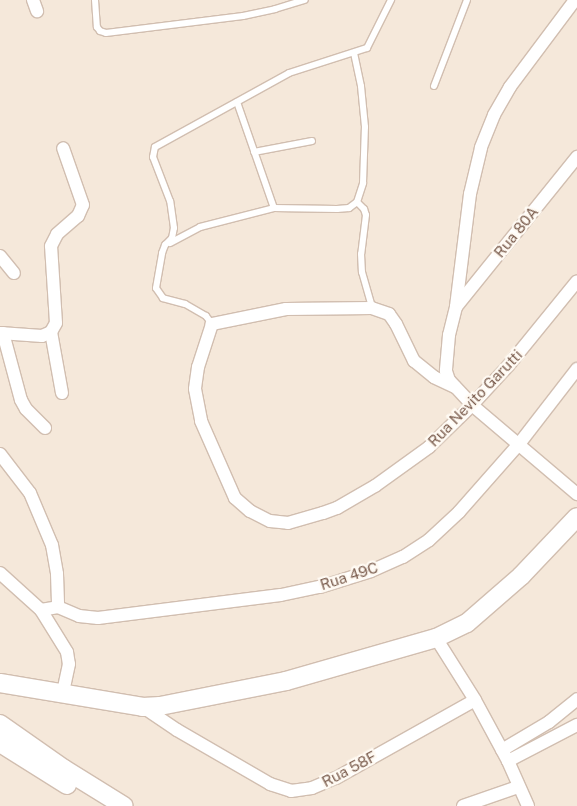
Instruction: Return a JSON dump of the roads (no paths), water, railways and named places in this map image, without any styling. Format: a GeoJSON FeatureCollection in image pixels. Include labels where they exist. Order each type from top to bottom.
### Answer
{"type":"FeatureCollection","features":[{"type":"Feature","properties":{"kind":"street"},"geometry":{"type":"LineString","coordinates":[[575,0],[510,86],[494,115],[481,148],[470,194],[456,307],[449,335],[446,371],[455,387],[472,405],[577,494]]}},
{"type":"Feature","properties":{"kind":"street"},"geometry":{"type":"LineString","coordinates":[[45,428],[26,409],[21,400],[1,333],[42,336],[51,332],[56,323],[51,246],[56,234],[78,216],[83,205],[63,148]]}},
{"type":"Feature","properties":{"kind":"street","name":"Rua 80A"},"geometry":{"type":"LineString","coordinates":[[456,307],[577,157]]}},
{"type":"Feature","properties":{"kind":"street"},"geometry":{"type":"LineString","coordinates":[[0,256],[14,273]]}},
{"type":"Feature","properties":{"kind":"street","name":"Rua Nevito Garutti"},"geometry":{"type":"LineString","coordinates":[[455,387],[434,377],[414,361],[389,314],[372,308],[286,309],[212,324],[198,367],[195,389],[201,421],[235,498],[250,511],[270,521],[288,522],[323,513],[337,508],[375,486],[429,447],[508,366],[577,281]]}},
{"type":"Feature","properties":{"kind":"street"},"geometry":{"type":"LineString","coordinates":[[51,332],[62,393]]}},
{"type":"Feature","properties":{"kind":"street","name":"Rua 49C"},"geometry":{"type":"LineString","coordinates":[[58,607],[79,616],[98,618],[281,596],[320,587],[371,571],[403,557],[429,540],[459,512],[519,444],[577,368]]}},
{"type":"Feature","properties":{"kind":"street"},"geometry":{"type":"LineString","coordinates":[[0,454],[30,493],[52,545],[57,574],[58,607],[40,610]]}},
{"type":"Feature","properties":{"kind":"street"},"geometry":{"type":"LineString","coordinates":[[0,696],[8,685],[143,707],[286,681],[436,638],[467,623],[521,576],[577,517]]}},
{"type":"Feature","properties":{"kind":"street"},"geometry":{"type":"LineString","coordinates":[[0,574],[40,610],[67,652],[69,664],[63,693]]}},
{"type":"Feature","properties":{"kind":"street"},"geometry":{"type":"LineString","coordinates":[[436,638],[475,700],[505,755],[528,806]]}},
{"type":"Feature","properties":{"kind":"street","name":"Rua 58F"},"geometry":{"type":"LineString","coordinates":[[143,707],[178,730],[270,784],[291,791],[312,788],[336,778],[475,700]]}},
{"type":"Feature","properties":{"kind":"street"},"geometry":{"type":"LineString","coordinates":[[505,755],[577,700]]}},
{"type":"Feature","properties":{"kind":"street"},"geometry":{"type":"LineString","coordinates":[[0,724],[64,769],[124,806]]}},
{"type":"Feature","properties":{"kind":"street"},"geometry":{"type":"LineString","coordinates":[[505,755],[577,724]]}},
{"type":"Feature","properties":{"kind":"street"},"geometry":{"type":"LineString","coordinates":[[0,743],[101,806]]}},
{"type":"Feature","properties":{"kind":"street"},"geometry":{"type":"LineString","coordinates":[[464,806],[518,787]]}},
{"type":"Feature","properties":{"kind":"lane"},"geometry":{"type":"LineString","coordinates":[[95,0],[97,27],[106,33],[243,16],[275,10],[305,0]]}},
{"type":"Feature","properties":{"kind":"lane"},"geometry":{"type":"LineString","coordinates":[[212,324],[206,316],[163,298],[158,294],[156,279],[165,245],[172,238],[173,216],[170,201],[153,157],[155,148],[289,73],[354,53],[370,45],[391,0]]}},
{"type":"Feature","properties":{"kind":"lane"},"geometry":{"type":"LineString","coordinates":[[434,86],[467,0]]}},
{"type":"Feature","properties":{"kind":"lane"},"geometry":{"type":"LineString","coordinates":[[165,245],[200,227],[274,208],[337,209],[350,208],[357,202],[363,183],[365,127],[361,86],[354,53]]}},
{"type":"Feature","properties":{"kind":"lane"},"geometry":{"type":"LineString","coordinates":[[237,102],[274,208]]}},
{"type":"Feature","properties":{"kind":"lane"},"geometry":{"type":"LineString","coordinates":[[254,152],[312,140]]}},
{"type":"Feature","properties":{"kind":"lane"},"geometry":{"type":"LineString","coordinates":[[357,202],[364,209],[366,215],[361,254],[362,272],[372,308]]}}]}
